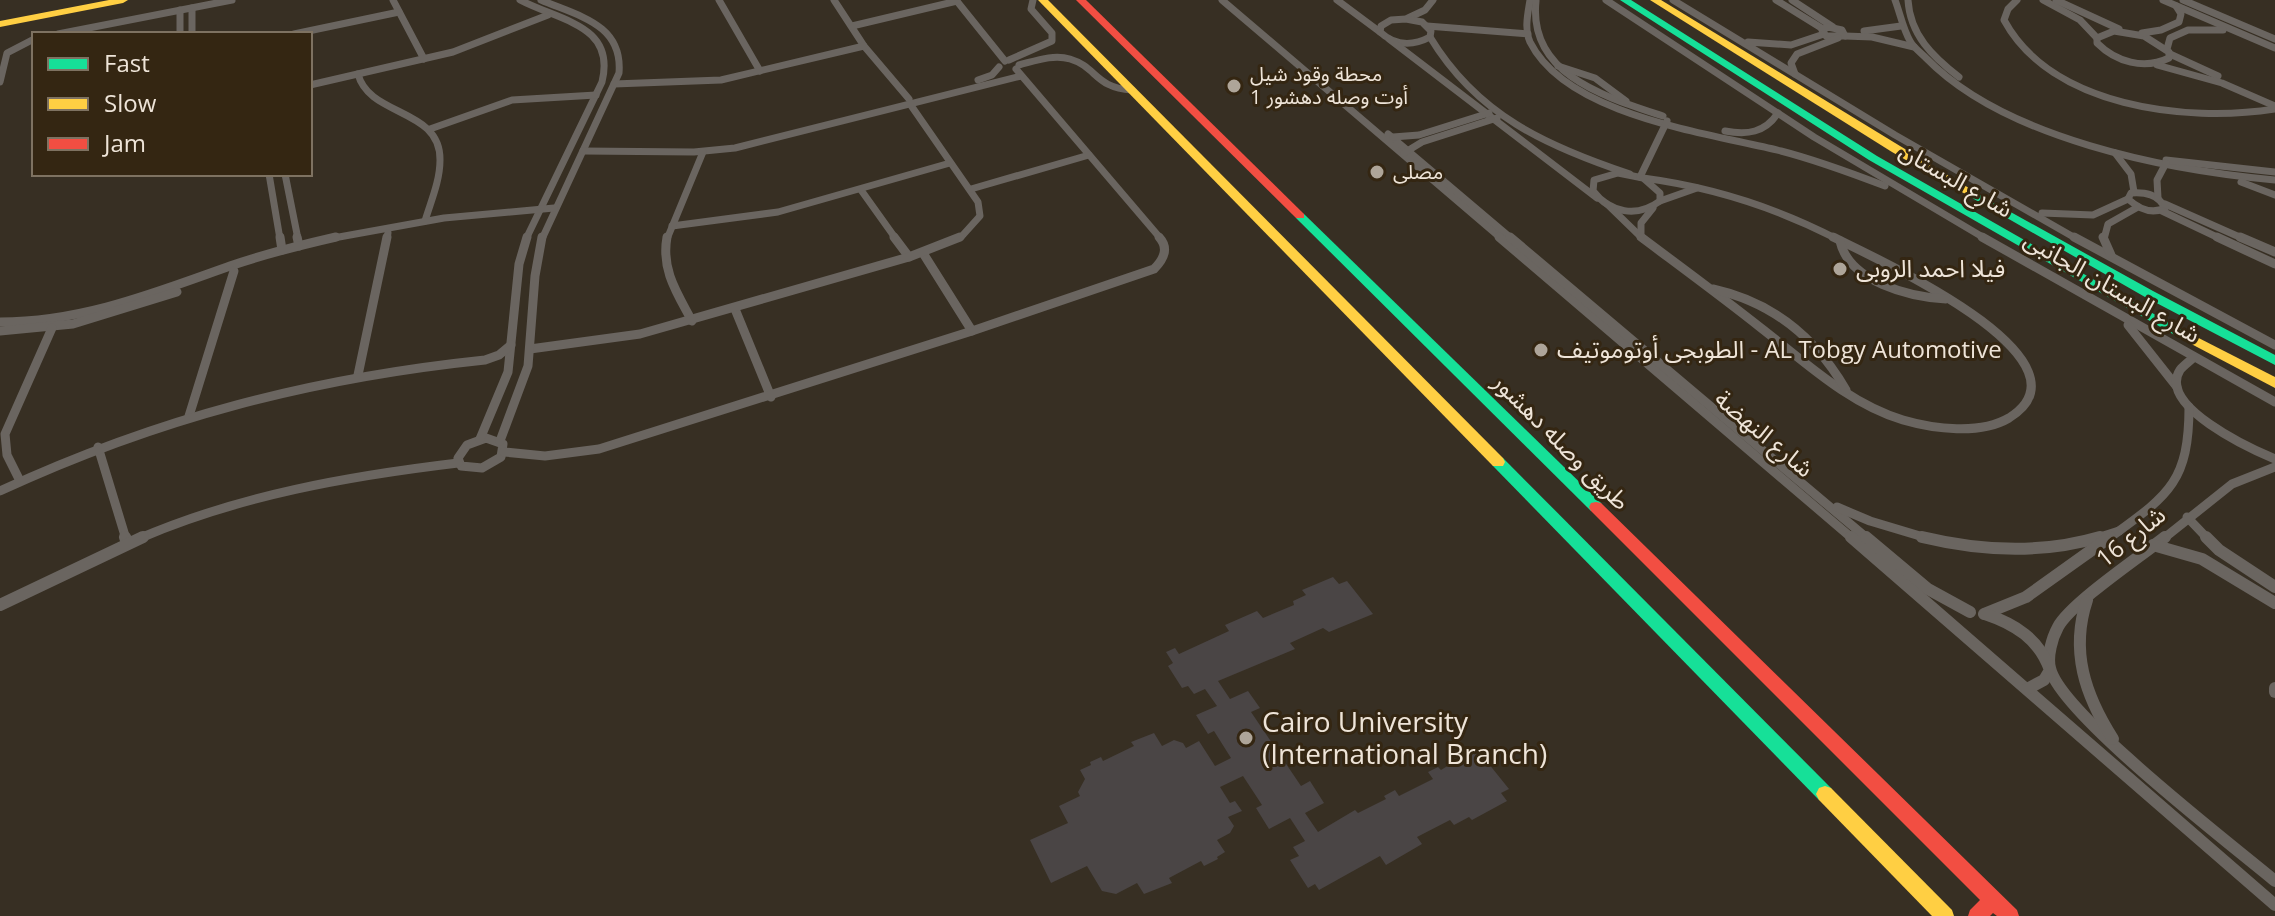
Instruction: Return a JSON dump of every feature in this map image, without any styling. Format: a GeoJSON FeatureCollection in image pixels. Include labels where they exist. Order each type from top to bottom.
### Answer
{"type":"FeatureCollection","features":[{"type":"Feature","properties":{"kind":"main road"},"geometry":{"type":"LineString","coordinates":[[0,24],[123,0]]}},
{"type":"Feature","properties":{"kind":"main road"},"geometry":{"type":"LineString","coordinates":[[1043,0],[1945,916]]}},
{"type":"Feature","properties":{"kind":"main road","name":"طريق وصله دهشور"},"geometry":{"type":"LineString","coordinates":[[1081,0],[2010,916]]}},
{"type":"Feature","properties":{"kind":"main road","name":"شارع البستان"},"geometry":{"type":"LineString","coordinates":[[1625,0],[1711,61],[1873,158],[2129,305],[2275,383]]}},
{"type":"Feature","properties":{"kind":"main road","name":"شارع البستان"},"geometry":{"type":"LineString","coordinates":[[1655,0],[1676,6],[1896,150],[2156,290],[2275,361]]}},
{"type":"Feature","properties":{"kind":"main road"},"geometry":{"type":"LineString","coordinates":[[1977,916],[1993,900]]}},
{"type":"Feature","properties":{"kind":"street"},"geometry":{"type":"LineString","coordinates":[[68,32],[232,0]]}},
{"type":"Feature","properties":{"kind":"street"},"geometry":{"type":"LineString","coordinates":[[393,0],[424,59]]}},
{"type":"Feature","properties":{"kind":"street"},"geometry":{"type":"LineString","coordinates":[[480,439],[508,372],[519,264],[536,213],[607,69],[604,48],[588,31],[520,0]]}},
{"type":"Feature","properties":{"kind":"street"},"geometry":{"type":"LineString","coordinates":[[504,452],[500,441],[523,383],[530,349],[536,261],[554,208],[585,149],[621,61],[614,39],[600,26],[541,0]]}},
{"type":"Feature","properties":{"kind":"street"},"geometry":{"type":"LineString","coordinates":[[554,6],[566,0]]}},
{"type":"Feature","properties":{"kind":"street"},"geometry":{"type":"LineString","coordinates":[[719,0],[760,71]]}},
{"type":"Feature","properties":{"kind":"street"},"geometry":{"type":"LineString","coordinates":[[530,349],[626,336],[735,309],[923,253],[962,236],[977,223],[980,209],[971,189],[909,102],[864,46],[834,0]]}},
{"type":"Feature","properties":{"kind":"street"},"geometry":{"type":"LineString","coordinates":[[585,149],[735,143],[909,102],[983,79],[1017,54],[1049,45],[1053,37],[1032,13],[1033,0]]}},
{"type":"Feature","properties":{"kind":"street","name":"شارع النهضة"},"geometry":{"type":"LineString","coordinates":[[1222,0],[1821,505],[2275,905]]}},
{"type":"Feature","properties":{"kind":"street","name":"شارع النهضة"},"geometry":{"type":"LineString","coordinates":[[1232,0],[1392,137],[1405,153]]}},
{"type":"Feature","properties":{"kind":"street"},"geometry":{"type":"LineString","coordinates":[[1337,0],[1494,115],[1607,204],[1641,237],[1848,394],[1889,415],[1939,427],[1985,426],[2009,418],[2022,408],[2030,394],[2031,379],[2019,354],[1995,330],[1948,299],[1840,241],[1766,209],[1699,188],[1630,174],[1566,151],[1494,115],[1458,79],[1430,36],[1426,25],[1430,17],[1428,8]]}},
{"type":"Feature","properties":{"kind":"street"},"geometry":{"type":"LineString","coordinates":[[1359,17],[1387,21],[1406,19],[1428,8],[1433,0]]}},
{"type":"Feature","properties":{"kind":"street"},"geometry":{"type":"LineString","coordinates":[[1533,0],[1528,34],[1534,49],[1549,67],[1574,86],[1601,100],[1800,156],[1910,196]]}},
{"type":"Feature","properties":{"kind":"street"},"geometry":{"type":"LineString","coordinates":[[1533,0],[1537,35],[1547,52],[1560,66],[1589,86],[1667,120],[1747,134],[1769,126],[1778,113]]}},
{"type":"Feature","properties":{"kind":"street","name":"شارع البستان الجانبى"},"geometry":{"type":"LineString","coordinates":[[1606,0],[1711,61],[1778,113],[1910,196],[2275,402]]}},
{"type":"Feature","properties":{"kind":"street"},"geometry":{"type":"LineString","coordinates":[[1776,0],[1824,31],[1872,37],[1915,47]]}},
{"type":"Feature","properties":{"kind":"street"},"geometry":{"type":"LineString","coordinates":[[1792,0],[1840,33]]}},
{"type":"Feature","properties":{"kind":"street"},"geometry":{"type":"LineString","coordinates":[[1885,0],[1895,4],[1901,26],[1915,47],[1960,82],[2037,127],[2116,151],[2228,177],[2275,195]]}},
{"type":"Feature","properties":{"kind":"street"},"geometry":{"type":"LineString","coordinates":[[1908,0],[1908,15],[1918,37],[1960,82]]}},
{"type":"Feature","properties":{"kind":"street"},"geometry":{"type":"LineString","coordinates":[[2017,0],[2008,9],[2004,20],[2017,46],[2054,73],[2079,85],[2139,105],[2171,111],[2231,115],[2275,105]]}},
{"type":"Feature","properties":{"kind":"street"},"geometry":{"type":"LineString","coordinates":[[2043,0],[2080,20],[2108,53],[2128,61],[2208,78],[2275,105]]}},
{"type":"Feature","properties":{"kind":"street"},"geometry":{"type":"LineString","coordinates":[[2056,0],[2124,32]]}},
{"type":"Feature","properties":{"kind":"street"},"geometry":{"type":"LineString","coordinates":[[2163,0],[2275,48]]}},
{"type":"Feature","properties":{"kind":"street"},"geometry":{"type":"LineString","coordinates":[[2183,0],[2275,39]]}},
{"type":"Feature","properties":{"kind":"street"},"geometry":{"type":"LineString","coordinates":[[852,26],[956,1],[1004,63],[1006,71],[1019,70]]}},
{"type":"Feature","properties":{"kind":"street","name":"شارع البستان الجانبى"},"geometry":{"type":"LineString","coordinates":[[1676,6],[1743,41],[1909,144],[2112,257],[2156,290],[2272,343]]}},
{"type":"Feature","properties":{"kind":"street"},"geometry":{"type":"LineString","coordinates":[[2097,38],[2106,32],[2136,34],[2161,30],[2179,22],[2181,14],[2176,6]]}},
{"type":"Feature","properties":{"kind":"street"},"geometry":{"type":"LineString","coordinates":[[192,8],[192,32]]}},
{"type":"Feature","properties":{"kind":"street"},"geometry":{"type":"LineString","coordinates":[[180,10],[180,32]]}},
{"type":"Feature","properties":{"kind":"street"},"geometry":{"type":"LineString","coordinates":[[304,32],[399,12]]}},
{"type":"Feature","properties":{"kind":"street"},"geometry":{"type":"LineString","coordinates":[[312,85],[471,46],[548,15]]}},
{"type":"Feature","properties":{"kind":"street"},"geometry":{"type":"LineString","coordinates":[[1406,19],[1463,31],[1528,34]]}},
{"type":"Feature","properties":{"kind":"street"},"geometry":{"type":"LineString","coordinates":[[1380,32],[1387,21]]}},
{"type":"Feature","properties":{"kind":"street"},"geometry":{"type":"LineString","coordinates":[[1795,74],[1791,63],[1797,54],[1840,33],[1880,31],[1901,26]]}},
{"type":"Feature","properties":{"kind":"street"},"geometry":{"type":"LineString","coordinates":[[2151,64],[2165,61],[2170,38],[2188,30],[2234,31],[2244,26]]}},
{"type":"Feature","properties":{"kind":"street"},"geometry":{"type":"LineString","coordinates":[[1389,39],[1416,43],[1430,36],[1463,31]]}},
{"type":"Feature","properties":{"kind":"street"},"geometry":{"type":"LineString","coordinates":[[1743,41],[1791,45],[1824,31]]}},
{"type":"Feature","properties":{"kind":"street"},"geometry":{"type":"LineString","coordinates":[[2136,34],[2275,105]]}},
{"type":"Feature","properties":{"kind":"street"},"geometry":{"type":"LineString","coordinates":[[0,82],[7,53],[32,40]]}},
{"type":"Feature","properties":{"kind":"street"},"geometry":{"type":"LineString","coordinates":[[614,84],[714,81],[864,46]]}},
{"type":"Feature","properties":{"kind":"street"},"geometry":{"type":"LineString","coordinates":[[1039,49],[1046,58]]}},
{"type":"Feature","properties":{"kind":"street"},"geometry":{"type":"LineString","coordinates":[[585,149],[703,152],[743,146],[909,102],[1019,70],[1046,58],[1075,60],[1101,84],[1132,90]]}},
{"type":"Feature","properties":{"kind":"street"},"geometry":{"type":"LineString","coordinates":[[1549,67],[1560,66]]}},
{"type":"Feature","properties":{"kind":"street"},"geometry":{"type":"LineString","coordinates":[[504,452],[545,456],[585,452],[771,397],[1141,276],[1162,261],[1166,252],[1164,242],[1019,70]]}},
{"type":"Feature","properties":{"kind":"street"},"geometry":{"type":"LineString","coordinates":[[358,74],[358,83],[366,93],[417,118],[430,129],[438,143],[441,158],[425,221]]}},
{"type":"Feature","properties":{"kind":"street"},"geometry":{"type":"LineString","coordinates":[[430,129],[512,100],[596,95]]}},
{"type":"Feature","properties":{"kind":"street"},"geometry":{"type":"LineString","coordinates":[[1405,153],[1422,142],[1494,115]]}},
{"type":"Feature","properties":{"kind":"street"},"geometry":{"type":"LineString","coordinates":[[1392,137],[1419,135],[1494,115]]}},
{"type":"Feature","properties":{"kind":"street"},"geometry":{"type":"LineString","coordinates":[[1642,177],[1667,120]]}},
{"type":"Feature","properties":{"kind":"street"},"geometry":{"type":"LineString","coordinates":[[2116,151],[2131,174],[2131,196],[2138,207]]}},
{"type":"Feature","properties":{"kind":"street"},"geometry":{"type":"LineString","coordinates":[[692,321],[666,269],[664,252],[703,152]]}},
{"type":"Feature","properties":{"kind":"street"},"geometry":{"type":"LineString","coordinates":[[971,189],[1089,155]]}},
{"type":"Feature","properties":{"kind":"street"},"geometry":{"type":"LineString","coordinates":[[672,226],[733,221],[861,190],[950,163]]}},
{"type":"Feature","properties":{"kind":"street"},"geometry":{"type":"LineString","coordinates":[[2166,163],[2275,172]]}},
{"type":"Feature","properties":{"kind":"street"},"geometry":{"type":"LineString","coordinates":[[2161,204],[2157,180],[2166,163]]}},
{"type":"Feature","properties":{"kind":"street"},"geometry":{"type":"LineString","coordinates":[[1597,198],[1592,187],[1597,178],[1612,173],[1630,174]]}},
{"type":"Feature","properties":{"kind":"street"},"geometry":{"type":"LineString","coordinates":[[269,176],[282,250]]}},
{"type":"Feature","properties":{"kind":"street"},"geometry":{"type":"LineString","coordinates":[[285,176],[299,246]]}},
{"type":"Feature","properties":{"kind":"street"},"geometry":{"type":"LineString","coordinates":[[1641,237],[1641,223],[1656,205],[1658,189],[1642,177]]}},
{"type":"Feature","properties":{"kind":"street"},"geometry":{"type":"LineString","coordinates":[[2228,177],[2275,180]]}},
{"type":"Feature","properties":{"kind":"street"},"geometry":{"type":"LineString","coordinates":[[1607,204],[1631,211],[1699,188]]}},
{"type":"Feature","properties":{"kind":"street"},"geometry":{"type":"LineString","coordinates":[[861,190],[909,257]]}},
{"type":"Feature","properties":{"kind":"street"},"geometry":{"type":"LineString","coordinates":[[2031,211],[2070,217],[2093,215],[2131,196],[2161,204],[2275,252]]}},
{"type":"Feature","properties":{"kind":"street"},"geometry":{"type":"LineString","coordinates":[[2112,257],[2103,242],[2107,223],[2138,207],[2161,204],[2275,264]]}},
{"type":"Feature","properties":{"kind":"street"},"geometry":{"type":"LineString","coordinates":[[0,331],[52,328],[118,312],[234,271],[302,251],[388,233],[554,208]]}},
{"type":"Feature","properties":{"kind":"street"},"geometry":{"type":"LineString","coordinates":[[0,322],[47,320],[85,314],[299,246],[425,221],[536,213]]}},
{"type":"Feature","properties":{"kind":"street"},"geometry":{"type":"LineString","coordinates":[[358,375],[388,233]]}},
{"type":"Feature","properties":{"kind":"street"},"geometry":{"type":"LineString","coordinates":[[1840,241],[1841,253],[1848,262],[1877,279],[1912,295],[1948,299]]}},
{"type":"Feature","properties":{"kind":"street"},"geometry":{"type":"LineString","coordinates":[[923,253],[972,331]]}},
{"type":"Feature","properties":{"kind":"street"},"geometry":{"type":"LineString","coordinates":[[189,416],[234,271]]}},
{"type":"Feature","properties":{"kind":"street"},"geometry":{"type":"LineString","coordinates":[[1711,289],[1746,298],[1793,328],[1822,355],[1848,394]]}},
{"type":"Feature","properties":{"kind":"street"},"geometry":{"type":"LineString","coordinates":[[735,309],[771,397]]}},
{"type":"Feature","properties":{"kind":"street"},"geometry":{"type":"LineString","coordinates":[[2121,317],[2189,407],[2225,437],[2275,459]]}},
{"type":"Feature","properties":{"kind":"street"},"geometry":{"type":"LineString","coordinates":[[20,481],[5,449],[4,425],[52,328]]}},
{"type":"Feature","properties":{"kind":"street"},"geometry":{"type":"LineString","coordinates":[[0,491],[98,447],[189,416],[277,391],[358,375],[485,360],[499,355],[511,345]]}},
{"type":"Feature","properties":{"kind":"street"},"geometry":{"type":"LineString","coordinates":[[2179,391],[2179,370],[2194,357]]}},
{"type":"Feature","properties":{"kind":"street"},"geometry":{"type":"LineString","coordinates":[[485,360],[508,372]]}},
{"type":"Feature","properties":{"kind":"street","name":"شارع 16"},"geometry":{"type":"LineString","coordinates":[[1984,614],[2026,597],[2119,531],[2172,488],[2186,457],[2189,407]]}},
{"type":"Feature","properties":{"kind":"street"},"geometry":{"type":"LineString","coordinates":[[458,463],[462,449],[480,439],[500,441]]}},
{"type":"Feature","properties":{"kind":"street"},"geometry":{"type":"LineString","coordinates":[[98,447],[127,543]]}},
{"type":"Feature","properties":{"kind":"street"},"geometry":{"type":"LineString","coordinates":[[0,605],[127,543],[211,512],[293,489],[374,473],[458,463],[465,469],[477,470],[497,462],[504,452]]}},
{"type":"Feature","properties":{"kind":"street","name":"شارع 16"},"geometry":{"type":"LineString","coordinates":[[2050,670],[2049,655],[2058,627],[2071,611],[2232,484],[2275,467]]}},
{"type":"Feature","properties":{"kind":"street"},"geometry":{"type":"LineString","coordinates":[[1821,505],[1941,541],[1983,547],[2058,547],[2119,531]]}},
{"type":"Feature","properties":{"kind":"street","name":"شارع النهضة"},"geometry":{"type":"LineString","coordinates":[[1821,505],[1928,589],[1970,612]]}},
{"type":"Feature","properties":{"kind":"street"},"geometry":{"type":"LineString","coordinates":[[2187,517],[2219,550],[2275,587]]}},
{"type":"Feature","properties":{"kind":"street"},"geometry":{"type":"LineString","coordinates":[[2153,545],[2178,549],[2205,559],[2275,603]]}},
{"type":"Feature","properties":{"kind":"street"},"geometry":{"type":"LineString","coordinates":[[2088,598],[2079,622],[2080,664],[2093,704],[2118,748]]}},
{"type":"Feature","properties":{"kind":"street"},"geometry":{"type":"LineString","coordinates":[[1945,617],[1970,612],[1984,614],[2009,623],[2030,638],[2045,656],[2050,670],[2071,702],[2118,748],[2275,881]]}},
{"type":"Feature","properties":{"kind":"street"},"geometry":{"type":"LineString","coordinates":[[2027,689],[2044,680],[2050,670]]}},
{"type":"Feature","properties":{"kind":"building","name":"Cairo University (International Branch)"},"geometry":{"type":"Polygon","coordinates":[[[1333,577],[1339,584],[1347,581],[1373,614],[1329,632],[1323,628],[1290,643],[1295,649],[1218,681],[1230,699],[1248,691],[1260,708],[1251,712],[1301,786],[1310,781],[1324,803],[1305,813],[1318,832],[1355,810],[1358,813],[1386,799],[1384,796],[1395,790],[1399,796],[1433,779],[1428,772],[1438,767],[1441,770],[1476,748],[1509,789],[1501,793],[1507,801],[1472,820],[1469,817],[1454,825],[1450,820],[1417,837],[1422,844],[1386,865],[1380,856],[1319,890],[1315,884],[1308,888],[1290,860],[1299,856],[1293,847],[1305,841],[1290,818],[1269,829],[1256,808],[1262,805],[1243,776],[1220,787],[1230,803],[1235,801],[1242,811],[1228,817],[1234,826],[1230,833],[1217,840],[1225,852],[1218,859],[1204,866],[1201,861],[1169,878],[1172,883],[1144,894],[1137,883],[1116,894],[1102,891],[1087,866],[1051,883],[1030,840],[1068,823],[1059,806],[1080,796],[1078,792],[1085,779],[1080,770],[1091,765],[1090,762],[1101,757],[1103,761],[1134,746],[1131,742],[1154,733],[1162,746],[1174,740],[1183,743],[1186,748],[1199,741],[1215,766],[1231,758],[1214,731],[1208,734],[1196,715],[1217,706],[1205,689],[1194,694],[1188,686],[1182,688],[1168,666],[1173,663],[1166,652],[1175,648],[1179,654],[1229,631],[1225,625],[1257,611],[1263,618],[1294,605],[1293,601],[1306,595],[1302,590],[1333,577]]]}},
{"type":"Feature","properties":{"kind":"traffic: fast"},"geometry":{"type":"LineString","coordinates":[[1625,0],[1873,158],[2183,334]]}},
{"type":"Feature","properties":{"kind":"traffic: fast"},"geometry":{"type":"LineString","coordinates":[[1971,193],[2275,361]]}},
{"type":"Feature","properties":{"kind":"traffic: fast"},"geometry":{"type":"LineString","coordinates":[[1300,216],[1596,507]]}},
{"type":"Feature","properties":{"kind":"traffic: fast"},"geometry":{"type":"LineString","coordinates":[[1498,462],[1825,794]]}},
{"type":"Feature","properties":{"kind":"traffic: slow"},"geometry":{"type":"LineString","coordinates":[[0,24],[123,0]]}},
{"type":"Feature","properties":{"kind":"traffic: slow"},"geometry":{"type":"LineString","coordinates":[[1043,0],[1498,462]]}},
{"type":"Feature","properties":{"kind":"traffic: slow"},"geometry":{"type":"LineString","coordinates":[[1655,0],[1971,193]]}},
{"type":"Feature","properties":{"kind":"traffic: slow"},"geometry":{"type":"LineString","coordinates":[[2183,334],[2275,383]]}},
{"type":"Feature","properties":{"kind":"traffic: slow"},"geometry":{"type":"LineString","coordinates":[[1825,794],[1945,916]]}},
{"type":"Feature","properties":{"kind":"traffic: jam"},"geometry":{"type":"LineString","coordinates":[[1081,0],[1300,216]]}},
{"type":"Feature","properties":{"kind":"traffic: jam"},"geometry":{"type":"LineString","coordinates":[[1596,507],[2010,916]]}},
{"type":"Feature","properties":{"kind":"traffic: jam"},"geometry":{"type":"LineString","coordinates":[[1977,916],[1993,900]]}},
{"type":"Feature","properties":{"kind":"place","name":"محطة وقود شيل أوت وصله دهشور 1"},"geometry":{"type":"Point","coordinates":[1234,86]}},
{"type":"Feature","properties":{"kind":"place","name":"مصلى"},"geometry":{"type":"Point","coordinates":[1377,172]}},
{"type":"Feature","properties":{"kind":"place","name":"فيلا احمد الروبى"},"geometry":{"type":"Point","coordinates":[1840,269]}},
{"type":"Feature","properties":{"kind":"place","name":"الطوبجى أوتوموتيف - AL Tobgy Automotive"},"geometry":{"type":"Point","coordinates":[1541,350]}},
{"type":"Feature","properties":{"kind":"place","name":"Cairo University (International Branch)"},"geometry":{"type":"Point","coordinates":[1246,738]}}]}
